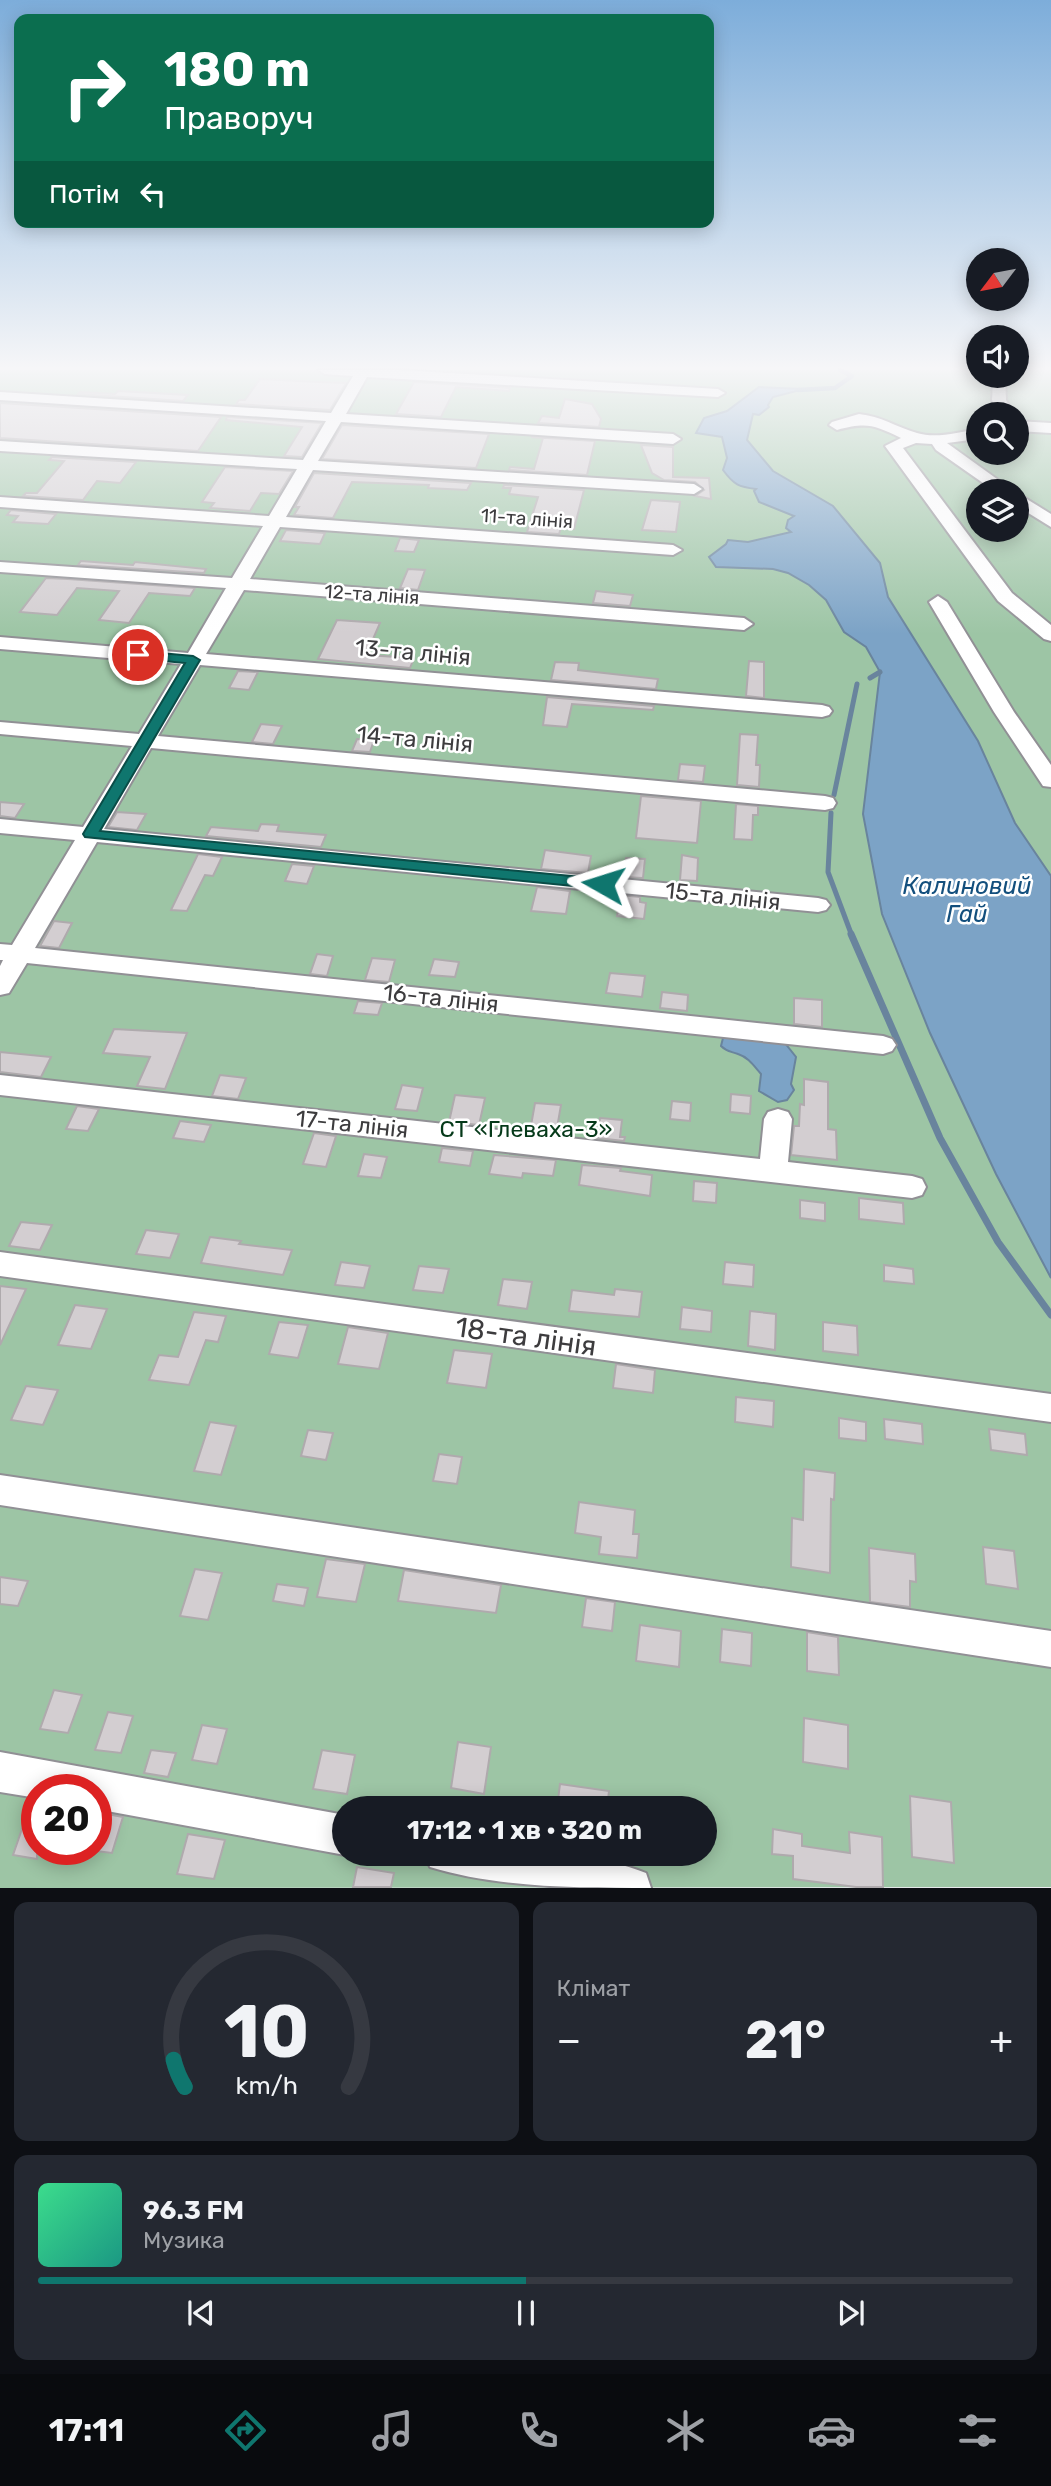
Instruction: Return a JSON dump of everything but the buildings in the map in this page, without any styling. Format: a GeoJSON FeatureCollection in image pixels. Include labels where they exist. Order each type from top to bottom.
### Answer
{"type":"FeatureCollection","features":[{"type":"Feature","properties":{"kind":"lane"},"geometry":{"type":"LineString","coordinates":[[207,458],[644,488],[694,489]]}},
{"type":"Feature","properties":{"kind":"lane"},"geometry":{"type":"LineString","coordinates":[[0,988],[10,953],[90,834],[312,458]]}},
{"type":"Feature","properties":{"kind":"lane"},"geometry":{"type":"LineString","coordinates":[[902,458],[1005,597],[1051,635]]}},
{"type":"Feature","properties":{"kind":"lane"},"geometry":{"type":"LineString","coordinates":[[958,458],[988,479]]}},
{"type":"Feature","properties":{"kind":"lane","name":"11-та лінія"},"geometry":{"type":"LineString","coordinates":[[0,502],[673,550]]}},
{"type":"Feature","properties":{"kind":"lane"},"geometry":{"type":"LineString","coordinates":[[1029,506],[1051,522]]}},
{"type":"Feature","properties":{"kind":"lane","name":"12-та лінія"},"geometry":{"type":"LineString","coordinates":[[0,567],[744,624]]}},
{"type":"Feature","properties":{"kind":"lane"},"geometry":{"type":"LineString","coordinates":[[938,602],[1004,712],[1051,781]]}},
{"type":"Feature","properties":{"kind":"lane","name":"13-та лінія"},"geometry":{"type":"LineString","coordinates":[[0,643],[822,711]]}},
{"type":"Feature","properties":{"kind":"lane","name":"14-та лінія"},"geometry":{"type":"LineString","coordinates":[[0,728],[825,803]]}},
{"type":"Feature","properties":{"kind":"lane","name":"15-та лінія"},"geometry":{"type":"LineString","coordinates":[[0,826],[818,905]]}},
{"type":"Feature","properties":{"kind":"lane","name":"16-та лінія"},"geometry":{"type":"LineString","coordinates":[[10,953],[883,1045]]}},
{"type":"Feature","properties":{"kind":"lane","name":"17-та лінія"},"geometry":{"type":"LineString","coordinates":[[0,1085],[912,1187]]}},
{"type":"Feature","properties":{"kind":"lane"},"geometry":{"type":"LineString","coordinates":[[774,1172],[778,1119]]}},
{"type":"Feature","properties":{"kind":"lane","name":"18-та лінія"},"geometry":{"type":"LineString","coordinates":[[0,1264],[1051,1408]]}},
{"type":"Feature","properties":{"kind":"lane"},"geometry":{"type":"LineString","coordinates":[[0,1490],[1051,1649]]}},
{"type":"Feature","properties":{"kind":"lane"},"geometry":{"type":"LineString","coordinates":[[0,1772],[332,1833]]}},
{"type":"Feature","properties":{"kind":"lane"},"geometry":{"type":"LineString","coordinates":[[513,1866],[631,1888]]}},
{"type":"Feature","properties":{"kind":"green space","name":"СТ «Глеваха-3»"},"geometry":{"type":"Polygon","coordinates":[[[0,458],[966,458],[966,465],[1029,465],[1029,458],[1051,458],[1051,1887],[0,1888],[0,458]]]}},
{"type":"Feature","properties":{"kind":"water","name":"Калиновий Гай"},"geometry":{"type":"Polygon","coordinates":[[[727,458],[762,458],[773,471],[833,506],[880,563],[888,597],[978,741],[1015,823],[1051,876],[1051,1278],[996,1174],[930,1033],[882,914],[863,814],[880,672],[866,647],[844,632],[826,600],[809,585],[788,573],[773,569],[716,567],[709,557],[728,540],[748,542],[791,532],[786,528],[788,520],[794,516],[759,502],[754,491],[756,489],[737,484],[723,470],[727,458]]]}},
{"type":"Feature","properties":{"kind":"water"},"geometry":{"type":"Polygon","coordinates":[[[730,1036],[784,1042],[796,1057],[791,1084],[794,1090],[787,1100],[778,1102],[759,1091],[761,1074],[751,1062],[721,1046],[723,1038],[730,1036]]]}},
{"type":"Feature","properties":{"kind":"waterway"},"geometry":{"type":"LineString","coordinates":[[870,678],[880,672]]}},
{"type":"Feature","properties":{"kind":"waterway"},"geometry":{"type":"LineString","coordinates":[[834,795],[857,684]]}},
{"type":"Feature","properties":{"kind":"waterway"},"geometry":{"type":"LineString","coordinates":[[831,813],[828,872],[852,936]]}},
{"type":"Feature","properties":{"kind":"waterway"},"geometry":{"type":"LineString","coordinates":[[851,934],[940,1138],[998,1242],[1051,1315]]}},
{"type":"Feature","properties":{"kind":"route"},"geometry":{"type":"LineString","coordinates":[[138,655],[193,660],[90,834],[603,884]]}}]}
